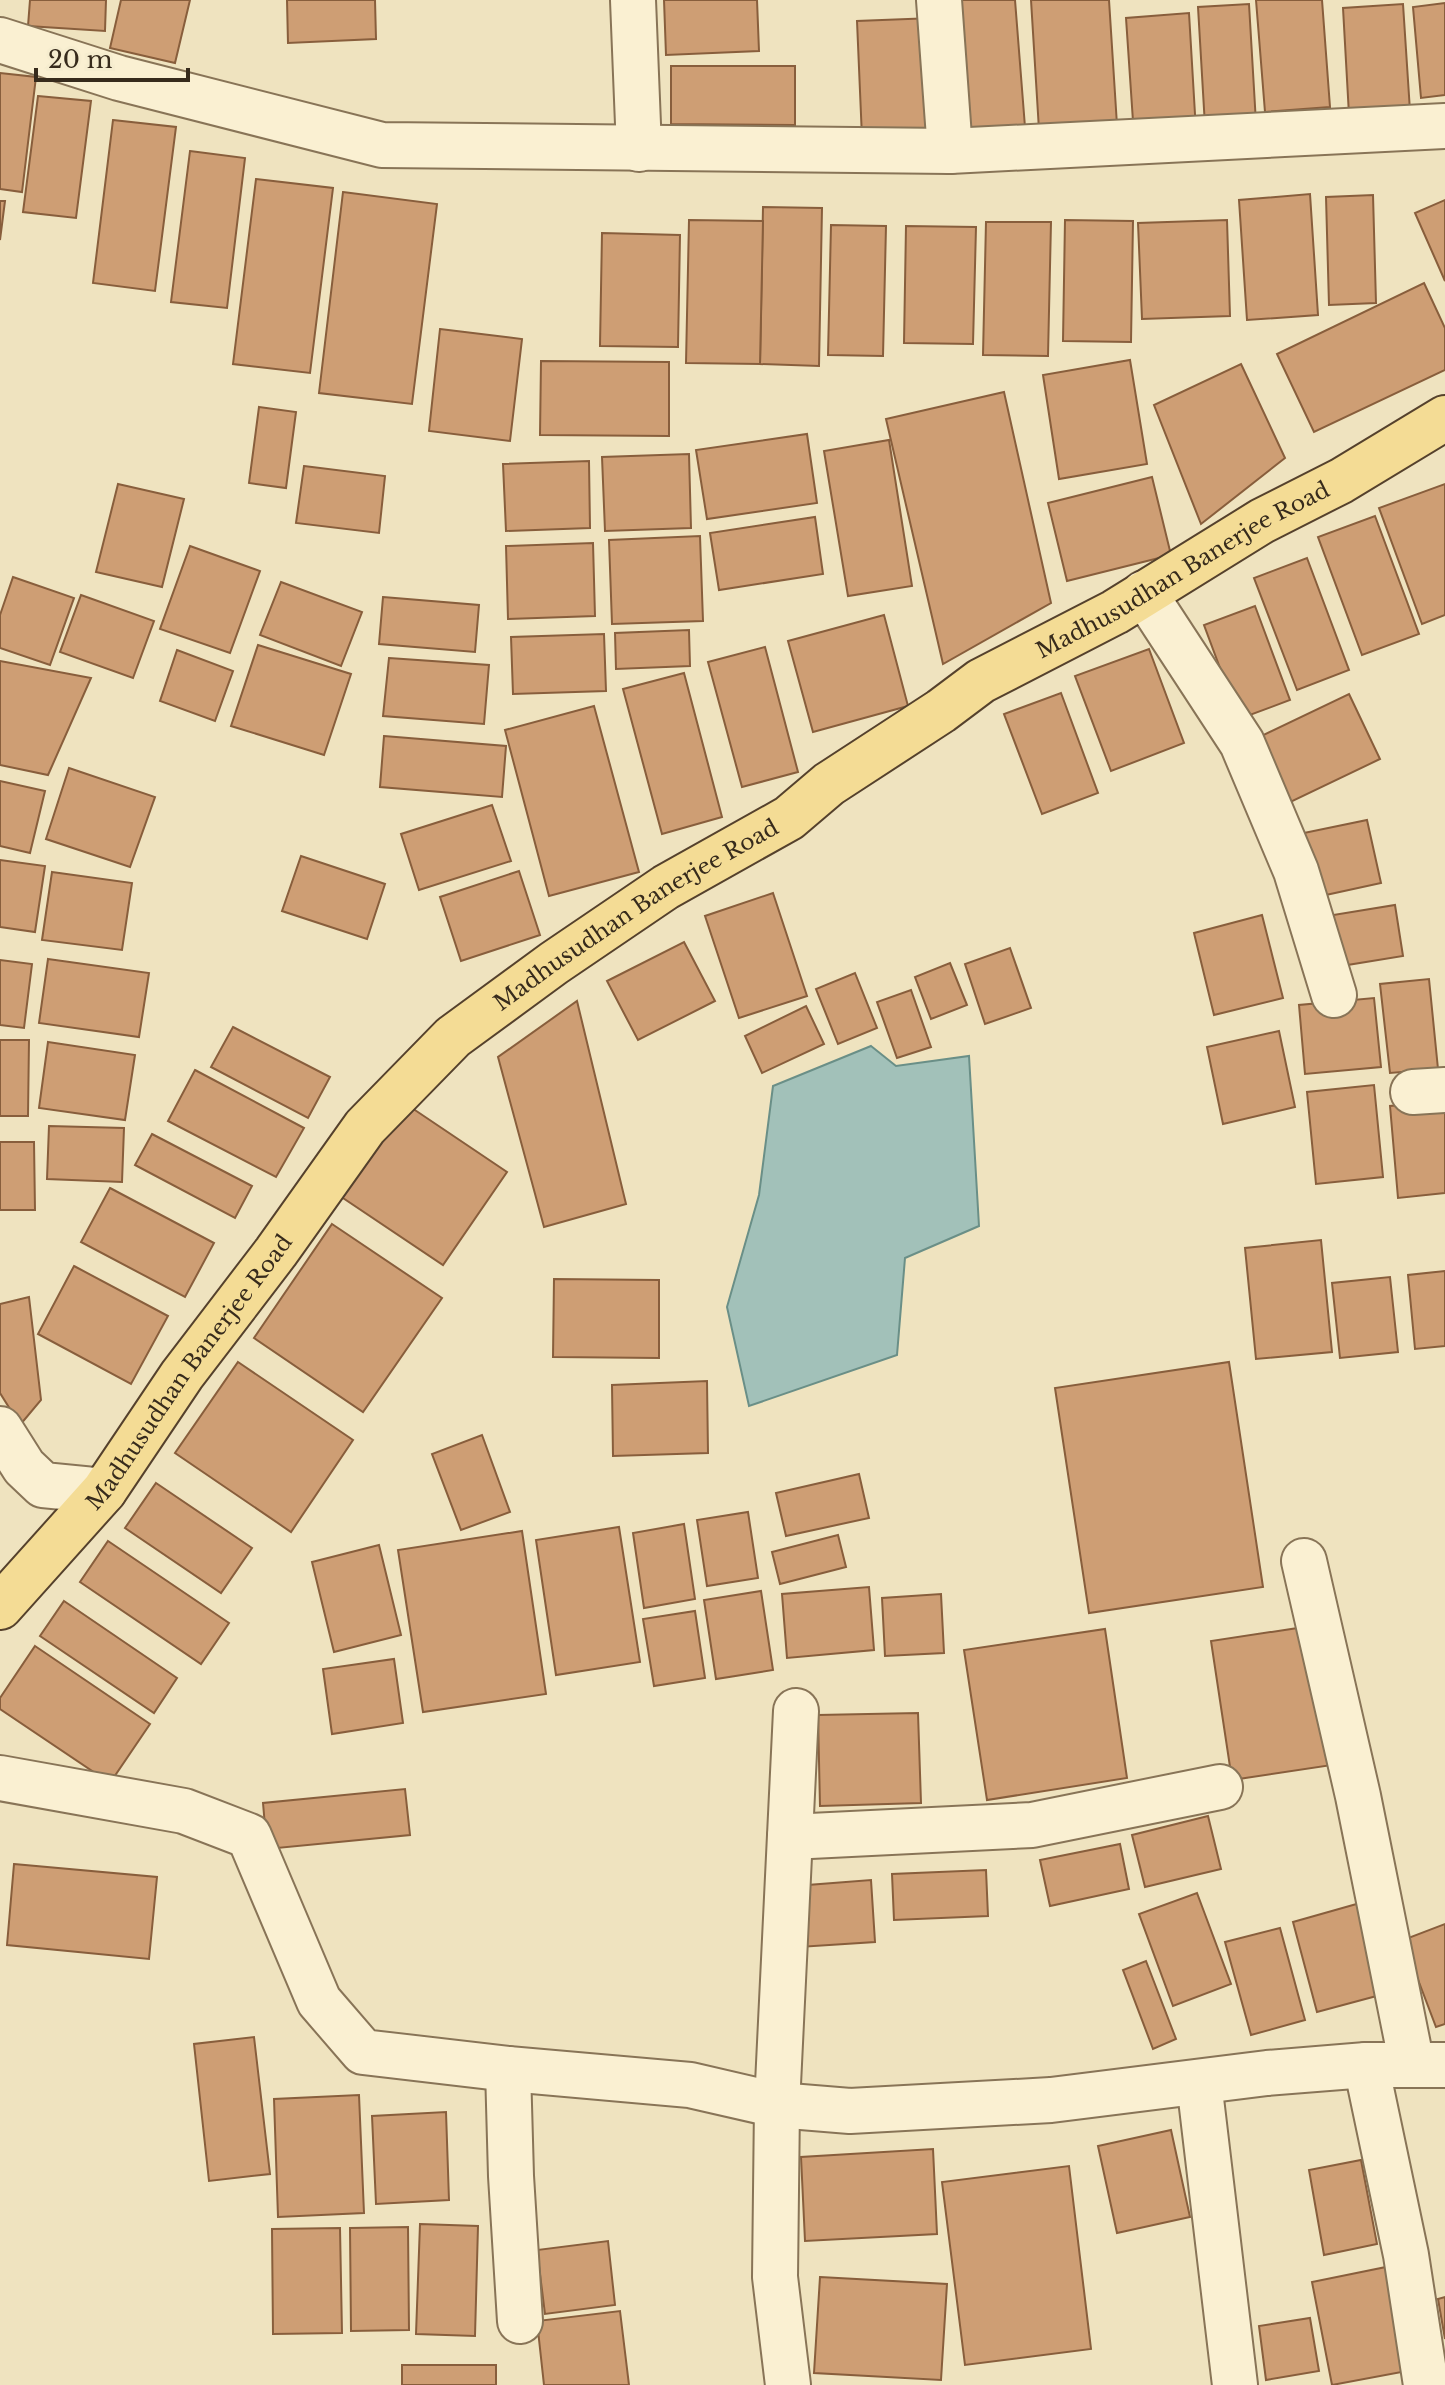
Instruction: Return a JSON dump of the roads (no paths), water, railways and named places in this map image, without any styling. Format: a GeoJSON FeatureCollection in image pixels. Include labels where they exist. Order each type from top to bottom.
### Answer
{"type":"FeatureCollection","features":[{"type":"Feature","properties":{"kind":"main road","name":"Madhusudhan Banerjee Road"},"geometry":{"type":"LineString","coordinates":[[0,1607],[104,1491],[182,1375],[276,1252],[365,1127],[453,1037],[666,887],[789,818],[829,784],[981,681],[1115,612],[1262,521],[1341,481],[1445,418]]}},
{"type":"Feature","properties":{"kind":"street"},"geometry":{"type":"LineString","coordinates":[[633,0],[639,149]]}},
{"type":"Feature","properties":{"kind":"street"},"geometry":{"type":"LineString","coordinates":[[939,0],[950,151]]}},
{"type":"Feature","properties":{"kind":"street"},"geometry":{"type":"LineString","coordinates":[[0,40],[119,78],[382,145],[950,151],[1445,126]]}},
{"type":"Feature","properties":{"kind":"street"},"geometry":{"type":"LineString","coordinates":[[1144,593],[1242,743],[1296,871],[1334,995]]}},
{"type":"Feature","properties":{"kind":"street"},"geometry":{"type":"LineString","coordinates":[[0,1429],[24,1467],[43,1485],[104,1491]]}},
{"type":"Feature","properties":{"kind":"street"},"geometry":{"type":"LineString","coordinates":[[0,1778],[184,1811],[249,1836],[319,2001],[363,2052],[690,2085],[777,2105],[850,2111],[1051,2100],[1366,2065],[1428,2065],[1358,1796],[1304,1561]]}},
{"type":"Feature","properties":{"kind":"street"},"geometry":{"type":"LineString","coordinates":[[788,2385],[775,2277],[777,2105],[796,1711]]}},
{"type":"Feature","properties":{"kind":"street"},"geometry":{"type":"LineString","coordinates":[[790,1837],[1032,1825],[1220,1787]]}},
{"type":"Feature","properties":{"kind":"street"},"geometry":{"type":"LineString","coordinates":[[1366,2065],[1406,2255],[1426,2385]]}},
{"type":"Feature","properties":{"kind":"street"},"geometry":{"type":"LineString","coordinates":[[508,2069],[520,2321]]}},
{"type":"Feature","properties":{"kind":"street"},"geometry":{"type":"LineString","coordinates":[[1199,2082],[1235,2385]]}},
{"type":"Feature","properties":{"kind":"water"},"geometry":{"type":"Polygon","coordinates":[[[871,1046],[896,1066],[969,1056],[979,1226],[905,1258],[897,1355],[749,1406],[727,1307],[759,1195],[773,1086],[871,1046]]]}}]}
